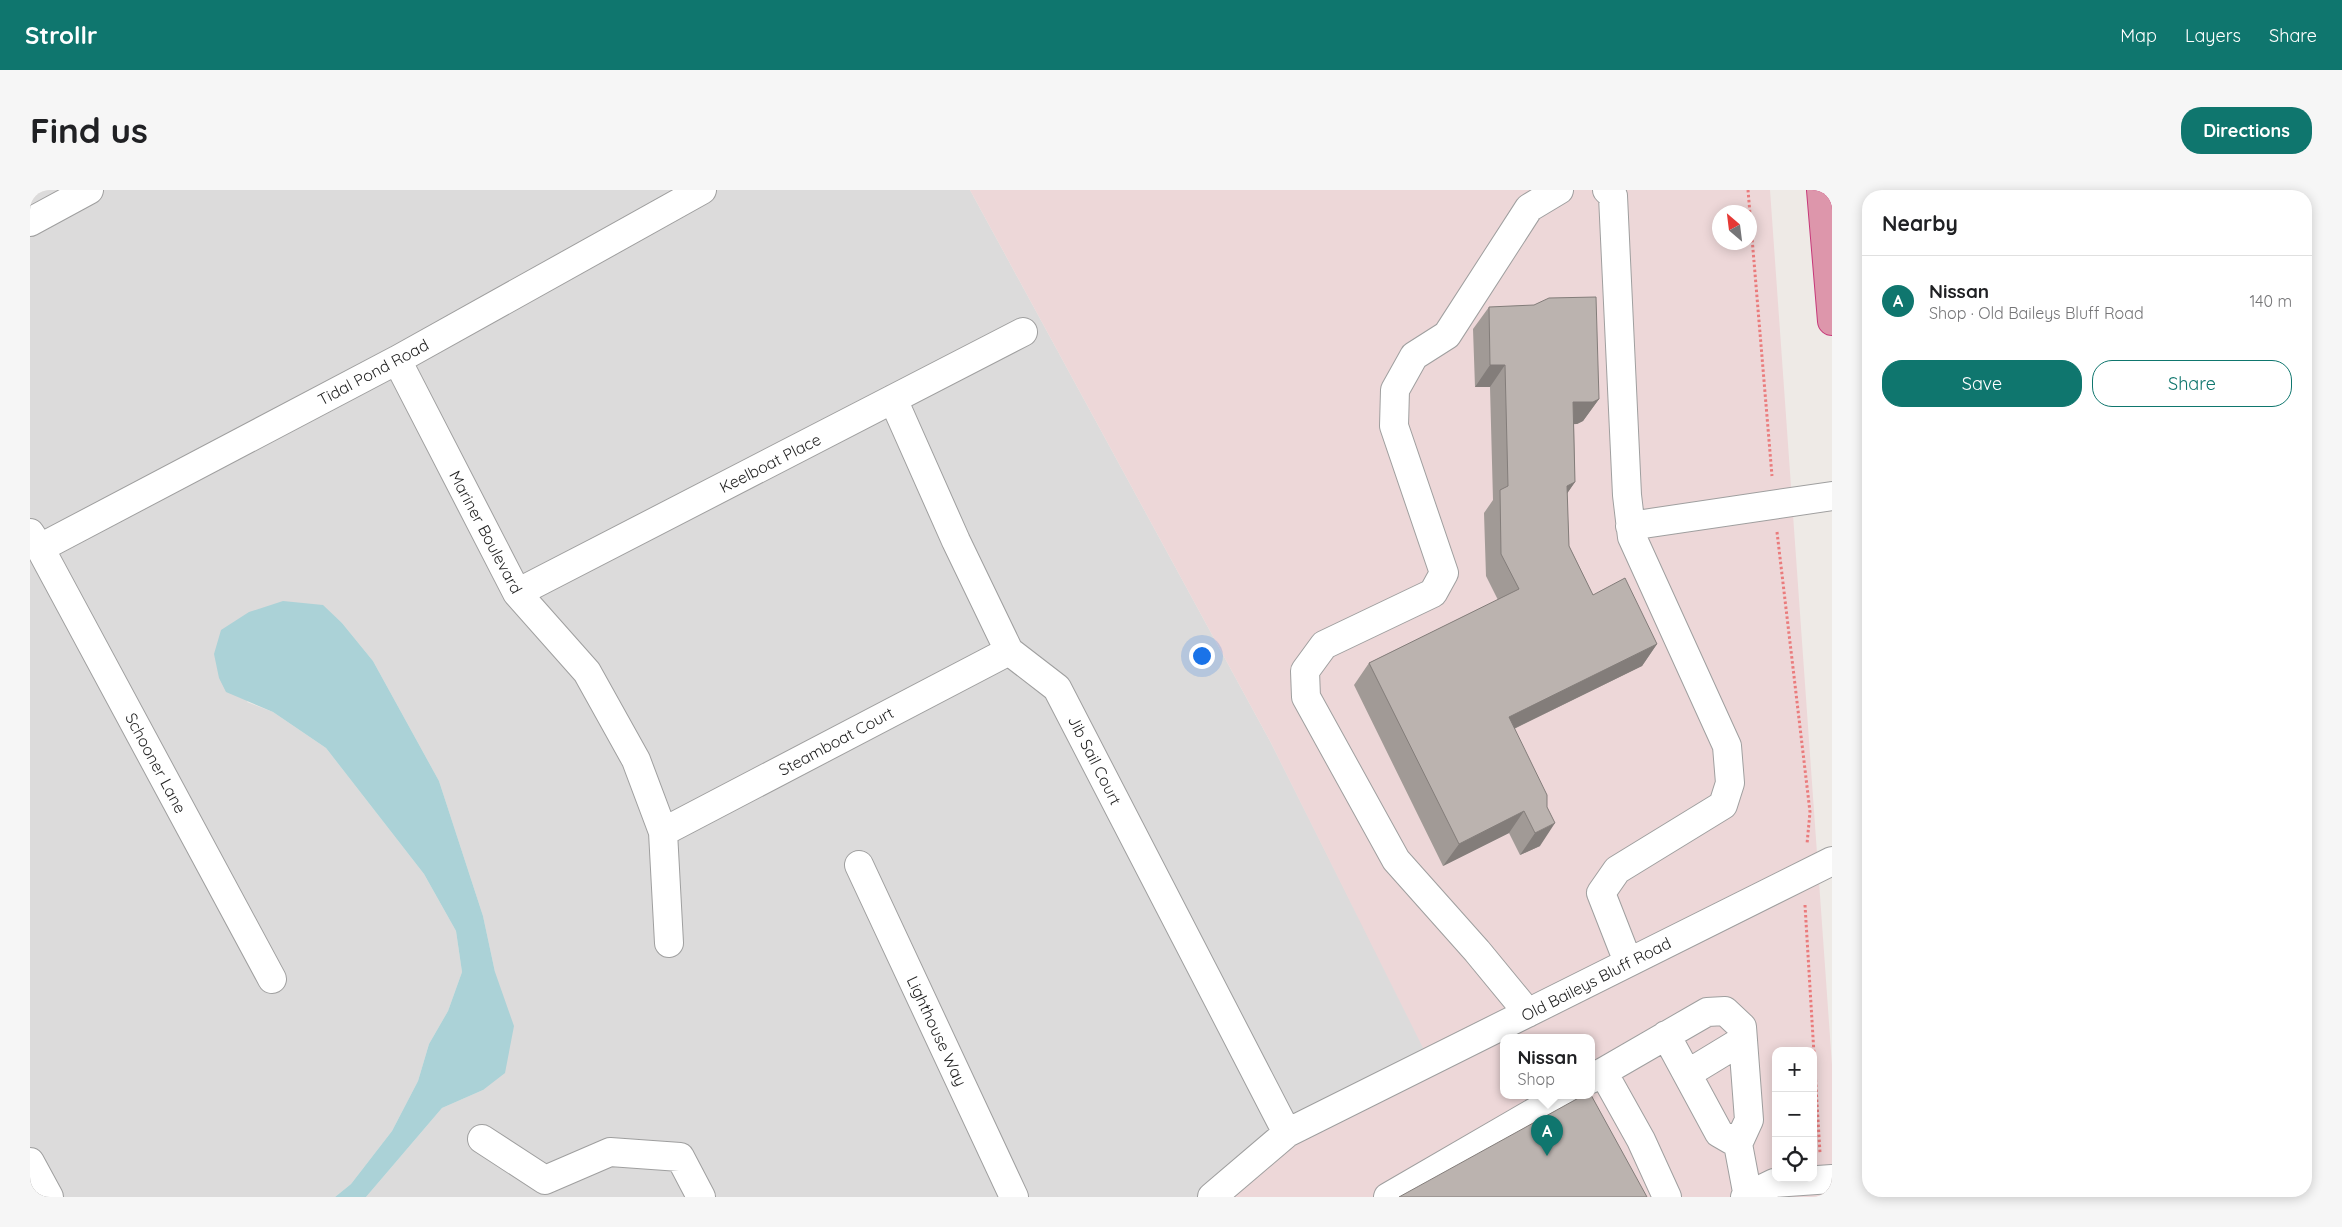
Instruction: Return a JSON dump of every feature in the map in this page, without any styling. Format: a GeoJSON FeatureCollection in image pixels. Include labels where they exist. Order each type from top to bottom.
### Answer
{"type":"FeatureCollection","features":[{"type":"Feature","properties":{"kind":"highway"},"geometry":{"type":"LineString","coordinates":[[1821,190],[1832,321]]}},
{"type":"Feature","properties":{"kind":"street"},"geometry":{"type":"LineString","coordinates":[[30,222],[89,190]]}},
{"type":"Feature","properties":{"kind":"street","name":"Tidal Pond Road"},"geometry":{"type":"LineString","coordinates":[[35,540],[397,360],[702,190]]}},
{"type":"Feature","properties":{"kind":"street"},"geometry":{"type":"LineString","coordinates":[[1528,1013],[1477,951],[1396,860],[1306,697],[1305,671],[1324,645],[1433,593],[1444,573],[1394,426],[1395,390],[1414,356],[1447,335],[1530,208],[1559,190]]}},
{"type":"Feature","properties":{"kind":"street"},"geometry":{"type":"LineString","coordinates":[[1607,190],[1613,196],[1627,495],[1632,537],[1727,746],[1730,783],[1723,805],[1617,870],[1601,892],[1628,962]]}},
{"type":"Feature","properties":{"kind":"street","name":"Keelboat Place"},"geometry":{"type":"LineString","coordinates":[[517,593],[1023,332]]}},
{"type":"Feature","properties":{"kind":"street","name":"Mariner Boulevard"},"geometry":{"type":"LineString","coordinates":[[397,360],[517,593],[587,672],[636,760],[663,832],[668,944]]}},
{"type":"Feature","properties":{"kind":"street","name":"Jib Sail Court"},"geometry":{"type":"LineString","coordinates":[[892,399],[1009,651],[1057,688],[1287,1133]]}},
{"type":"Feature","properties":{"kind":"street"},"geometry":{"type":"LineString","coordinates":[[1630,526],[1832,496]]}},
{"type":"Feature","properties":{"kind":"street","name":"Schooner Lane"},"geometry":{"type":"LineString","coordinates":[[35,540],[272,979]]}},
{"type":"Feature","properties":{"kind":"street","name":"Steamboat Court"},"geometry":{"type":"LineString","coordinates":[[663,832],[1009,651]]}},
{"type":"Feature","properties":{"kind":"street","name":"Old Baileys Bluff Road"},"geometry":{"type":"LineString","coordinates":[[1212,1197],[1287,1133],[1832,861]]}},
{"type":"Feature","properties":{"kind":"street","name":"Lighthouse Way"},"geometry":{"type":"LineString","coordinates":[[859,865],[1014,1197]]}},
{"type":"Feature","properties":{"kind":"street"},"geometry":{"type":"LineString","coordinates":[[1667,1197],[1641,1140],[1597,1076],[1707,1012],[1725,1011],[1742,1027],[1749,1120],[1738,1144],[1747,1197],[1774,1183],[1827,1180]]}},
{"type":"Feature","properties":{"kind":"street"},"geometry":{"type":"LineString","coordinates":[[1666,1036],[1719,1133],[1738,1144]]}},
{"type":"Feature","properties":{"kind":"street"},"geometry":{"type":"LineString","coordinates":[[1687,1074],[1743,1040]]}},
{"type":"Feature","properties":{"kind":"street"},"geometry":{"type":"LineString","coordinates":[[1388,1197],[1557,1099]]}},
{"type":"Feature","properties":{"kind":"street"},"geometry":{"type":"LineString","coordinates":[[482,1139],[544,1180],[610,1152],[680,1157],[701,1197]]}},
{"type":"Feature","properties":{"kind":"street"},"geometry":{"type":"LineString","coordinates":[[30,1162],[49,1197]]}},
{"type":"Feature","properties":{"kind":"path"},"geometry":{"type":"LineString","coordinates":[[1748,190],[1774,506],[1810,812],[1803,875],[1827,1180]]}},
{"type":"Feature","properties":{"kind":"shaded area"},"geometry":{"type":"Polygon","coordinates":[[[30,190],[970,190],[1271,743],[1431,1062],[1228,1197],[366,1197],[442,1108],[483,1090],[495,972],[483,916],[439,781],[373,661],[342,623],[323,606],[247,702],[273,712],[326,748],[424,874],[456,931],[462,972],[448,1011],[429,1044],[418,1081],[392,1131],[351,1184],[335,1197],[30,1197],[30,190]]]}},
{"type":"Feature","properties":{"kind":"shaded area"},"geometry":{"type":"Polygon","coordinates":[[[970,190],[1770,190],[1832,1065],[1832,1197],[1228,1197],[1250,1161],[1430,1062],[1271,743],[970,190]]]}},
{"type":"Feature","properties":{"kind":"water"},"geometry":{"type":"Polygon","coordinates":[[[283,601],[323,605],[342,623],[373,661],[439,781],[483,916],[495,972],[514,1026],[505,1073],[483,1090],[442,1108],[366,1197],[335,1197],[351,1184],[392,1131],[418,1081],[429,1044],[448,1011],[462,972],[456,931],[424,874],[326,748],[273,712],[226,692],[219,678],[214,654],[221,630],[249,612],[283,601]]]}},
{"type":"Feature","properties":{"kind":"building"},"geometry":{"type":"Polygon","coordinates":[[[1596,297],[1599,399],[1593,402],[1573,402],[1575,482],[1567,486],[1569,546],[1593,595],[1625,578],[1657,644],[1509,717],[1547,795],[1547,807],[1555,823],[1535,833],[1524,811],[1459,844],[1369,663],[1519,589],[1501,554],[1500,490],[1508,486],[1505,365],[1490,365],[1489,307],[1534,305],[1549,298],[1596,297]]]}},
{"type":"Feature","properties":{"kind":"building"},"geometry":{"type":"Polygon","coordinates":[[[1577,1099],[1593,1099],[1647,1197],[1399,1197],[1577,1099]]]}},
{"type":"Feature","properties":{"kind":"place","name":"Nissan"},"geometry":{"type":"Point","coordinates":[1547,1156]}}]}
